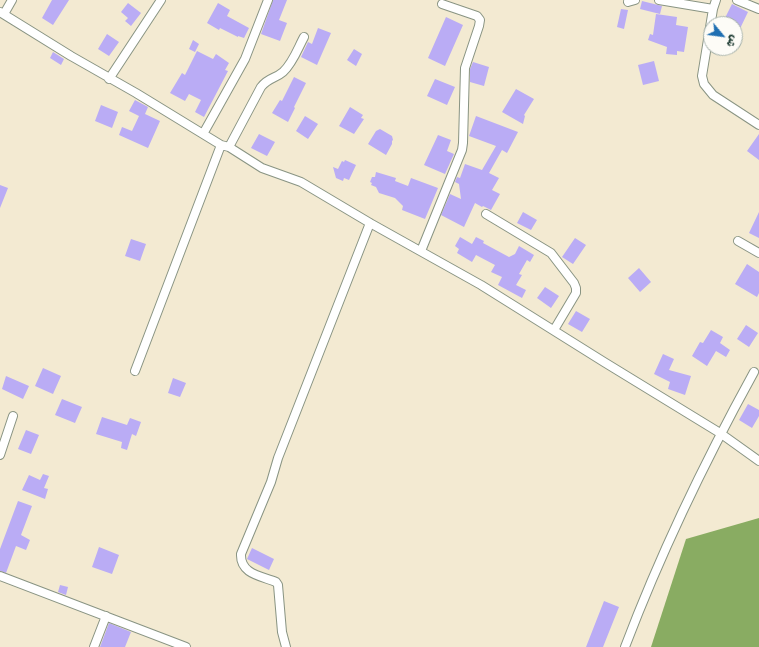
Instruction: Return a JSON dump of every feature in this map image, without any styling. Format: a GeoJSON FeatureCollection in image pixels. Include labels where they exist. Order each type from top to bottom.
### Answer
{"type":"FeatureCollection","features":[{"type":"Feature","properties":{"kind":"street"},"geometry":{"type":"LineString","coordinates":[[12,0],[2,13],[109,79],[136,93],[262,168],[300,182],[480,285],[720,433],[759,461]]}},
{"type":"Feature","properties":{"kind":"street"},"geometry":{"type":"LineString","coordinates":[[109,79],[162,0]]}},
{"type":"Feature","properties":{"kind":"street"},"geometry":{"type":"LineString","coordinates":[[203,134],[245,59],[268,0]]}},
{"type":"Feature","properties":{"kind":"street"},"geometry":{"type":"LineString","coordinates":[[659,0],[712,9]]}},
{"type":"Feature","properties":{"kind":"street"},"geometry":{"type":"LineString","coordinates":[[716,0],[712,9],[702,76],[704,84],[713,95],[759,125]]}},
{"type":"Feature","properties":{"kind":"street"},"geometry":{"type":"LineString","coordinates":[[737,0],[759,9]]}},
{"type":"Feature","properties":{"kind":"street"},"geometry":{"type":"LineString","coordinates":[[421,251],[462,150],[465,68],[480,20],[477,16],[442,4]]}},
{"type":"Feature","properties":{"kind":"street"},"geometry":{"type":"LineString","coordinates":[[134,371],[225,146],[260,88],[266,81],[283,73],[290,65],[304,36]]}},
{"type":"Feature","properties":{"kind":"street"},"geometry":{"type":"LineString","coordinates":[[486,214],[551,253],[574,283],[576,293],[554,330]]}},
{"type":"Feature","properties":{"kind":"street"},"geometry":{"type":"LineString","coordinates":[[286,647],[282,632],[278,585],[276,582],[254,575],[247,570],[242,564],[241,554],[271,482],[278,458],[370,223]]}},
{"type":"Feature","properties":{"kind":"street"},"geometry":{"type":"LineString","coordinates":[[738,241],[759,253]]}},
{"type":"Feature","properties":{"kind":"street"},"geometry":{"type":"LineString","coordinates":[[625,647],[642,600],[666,547],[720,433],[754,372]]}},
{"type":"Feature","properties":{"kind":"street"},"geometry":{"type":"LineString","coordinates":[[0,455],[13,416]]}},
{"type":"Feature","properties":{"kind":"street"},"geometry":{"type":"LineString","coordinates":[[0,576],[186,647]]}},
{"type":"Feature","properties":{"kind":"street"},"geometry":{"type":"LineString","coordinates":[[94,647],[106,616]]}},
{"type":"Feature","properties":{"kind":"green space"},"geometry":{"type":"Polygon","coordinates":[[[759,518],[759,647],[651,647],[686,539],[759,518]]]}},
{"type":"Feature","properties":{"kind":"building"},"geometry":{"type":"Polygon","coordinates":[[[52,0],[69,0],[53,25],[42,18],[52,0]]]}},
{"type":"Feature","properties":{"kind":"building"},"geometry":{"type":"Polygon","coordinates":[[[273,0],[287,0],[279,20],[287,23],[280,41],[261,34],[273,0]]]}},
{"type":"Feature","properties":{"kind":"building"},"geometry":{"type":"Polygon","coordinates":[[[642,1],[662,6],[660,14],[640,9],[642,1]]]}},
{"type":"Feature","properties":{"kind":"building"},"geometry":{"type":"Polygon","coordinates":[[[128,3],[141,13],[131,26],[125,21],[128,18],[121,12],[128,3]]]}},
{"type":"Feature","properties":{"kind":"building"},"geometry":{"type":"Polygon","coordinates":[[[218,3],[230,10],[227,16],[249,28],[244,38],[238,37],[220,28],[219,30],[207,23],[218,3]]]}},
{"type":"Feature","properties":{"kind":"building"},"geometry":{"type":"Polygon","coordinates":[[[732,4],[748,12],[743,22],[743,16],[726,16],[732,4]]]}},
{"type":"Feature","properties":{"kind":"building"},"geometry":{"type":"Polygon","coordinates":[[[621,9],[628,10],[624,29],[617,27],[621,9]]]}},
{"type":"Feature","properties":{"kind":"building"},"geometry":{"type":"Polygon","coordinates":[[[656,14],[677,17],[676,25],[688,27],[684,52],[677,51],[677,55],[666,54],[667,47],[648,40],[650,34],[653,35],[656,14]]]}},
{"type":"Feature","properties":{"kind":"building"},"geometry":{"type":"Polygon","coordinates":[[[446,17],[463,25],[445,66],[428,58],[446,17]]]}},
{"type":"Feature","properties":{"kind":"building"},"geometry":{"type":"Polygon","coordinates":[[[318,28],[331,33],[317,65],[301,57],[308,42],[312,44],[318,28]]]}},
{"type":"Feature","properties":{"kind":"building"},"geometry":{"type":"Polygon","coordinates":[[[107,34],[119,42],[109,56],[98,49],[107,34]]]}},
{"type":"Feature","properties":{"kind":"building"},"geometry":{"type":"Polygon","coordinates":[[[193,40],[199,44],[195,52],[189,49],[193,40]]]}},
{"type":"Feature","properties":{"kind":"building"},"geometry":{"type":"Polygon","coordinates":[[[354,49],[362,54],[356,66],[347,60],[354,49]]]}},
{"type":"Feature","properties":{"kind":"building"},"geometry":{"type":"Polygon","coordinates":[[[197,51],[213,59],[216,54],[229,63],[225,70],[228,71],[204,117],[195,112],[201,100],[189,94],[185,101],[170,93],[182,73],[185,75],[197,51]]]}},
{"type":"Feature","properties":{"kind":"building"},"geometry":{"type":"Polygon","coordinates":[[[53,52],[64,59],[61,65],[50,58],[53,52]]]}},
{"type":"Feature","properties":{"kind":"building"},"geometry":{"type":"Polygon","coordinates":[[[654,61],[659,81],[643,85],[638,65],[654,61]]]}},
{"type":"Feature","properties":{"kind":"building"},"geometry":{"type":"Polygon","coordinates":[[[473,62],[489,67],[484,86],[470,82],[470,69],[473,62]]]}},
{"type":"Feature","properties":{"kind":"building"},"geometry":{"type":"Polygon","coordinates":[[[294,77],[306,83],[288,122],[272,113],[280,100],[282,101],[294,77]]]}},
{"type":"Feature","properties":{"kind":"building"},"geometry":{"type":"Polygon","coordinates":[[[435,79],[455,87],[447,105],[427,96],[435,79]]]}},
{"type":"Feature","properties":{"kind":"building"},"geometry":{"type":"Polygon","coordinates":[[[516,89],[534,99],[524,115],[523,124],[502,112],[516,89]]]}},
{"type":"Feature","properties":{"kind":"building"},"geometry":{"type":"Polygon","coordinates":[[[135,100],[148,107],[145,114],[160,121],[148,148],[119,135],[122,127],[132,131],[139,116],[129,111],[135,100]]]}},
{"type":"Feature","properties":{"kind":"building"},"geometry":{"type":"Polygon","coordinates":[[[101,105],[118,112],[112,128],[95,121],[101,105]]]}},
{"type":"Feature","properties":{"kind":"building"},"geometry":{"type":"Polygon","coordinates":[[[350,107],[363,115],[361,118],[364,119],[354,134],[339,126],[350,107]]]}},
{"type":"Feature","properties":{"kind":"building"},"geometry":{"type":"Polygon","coordinates":[[[305,116],[318,124],[308,139],[296,131],[305,116]]]}},
{"type":"Feature","properties":{"kind":"building"},"geometry":{"type":"Polygon","coordinates":[[[476,116],[518,132],[507,153],[502,150],[489,173],[499,178],[492,190],[500,194],[491,210],[475,203],[464,227],[441,215],[450,194],[461,199],[459,184],[455,182],[457,177],[460,178],[465,164],[482,170],[496,146],[469,136],[476,116]]]}},
{"type":"Feature","properties":{"kind":"building"},"geometry":{"type":"Polygon","coordinates":[[[380,129],[392,136],[393,140],[386,155],[368,144],[376,131],[380,129]]]}},
{"type":"Feature","properties":{"kind":"building"},"geometry":{"type":"Polygon","coordinates":[[[259,134],[275,142],[267,156],[251,148],[259,134]]]}},
{"type":"Feature","properties":{"kind":"building"},"geometry":{"type":"Polygon","coordinates":[[[759,134],[759,160],[747,151],[759,134]]]}},
{"type":"Feature","properties":{"kind":"building"},"geometry":{"type":"Polygon","coordinates":[[[438,135],[451,140],[447,151],[454,154],[445,174],[424,165],[438,135]]]}},
{"type":"Feature","properties":{"kind":"building"},"geometry":{"type":"Polygon","coordinates":[[[345,160],[356,165],[349,180],[344,178],[343,181],[336,178],[333,167],[338,169],[342,161],[344,162],[345,160]]]}},
{"type":"Feature","properties":{"kind":"building"},"geometry":{"type":"Polygon","coordinates":[[[376,172],[396,178],[395,181],[408,186],[411,178],[438,188],[425,219],[402,210],[403,206],[395,198],[379,193],[376,187],[371,185],[372,183],[370,182],[372,177],[375,177],[376,172]]]}},
{"type":"Feature","properties":{"kind":"building"},"geometry":{"type":"Polygon","coordinates":[[[0,185],[8,188],[0,208],[0,185]]]}},
{"type":"Feature","properties":{"kind":"building"},"geometry":{"type":"Polygon","coordinates":[[[523,212],[537,220],[531,230],[517,223],[523,212]]]}},
{"type":"Feature","properties":{"kind":"building"},"geometry":{"type":"Polygon","coordinates":[[[759,212],[759,238],[749,233],[759,212]]]}},
{"type":"Feature","properties":{"kind":"building"},"geometry":{"type":"Polygon","coordinates":[[[460,237],[472,244],[476,237],[484,241],[483,243],[509,257],[515,254],[519,246],[534,255],[530,262],[527,260],[519,274],[522,275],[516,285],[526,290],[522,298],[498,285],[502,277],[491,272],[495,265],[476,255],[472,262],[457,253],[459,249],[455,246],[460,237]]]}},
{"type":"Feature","properties":{"kind":"building"},"geometry":{"type":"Polygon","coordinates":[[[575,238],[586,245],[573,264],[562,257],[575,238]]]}},
{"type":"Feature","properties":{"kind":"building"},"geometry":{"type":"Polygon","coordinates":[[[131,239],[146,244],[140,261],[125,256],[131,239]]]}},
{"type":"Feature","properties":{"kind":"building"},"geometry":{"type":"Polygon","coordinates":[[[747,264],[759,272],[759,293],[757,297],[735,284],[747,264]]]}},
{"type":"Feature","properties":{"kind":"building"},"geometry":{"type":"Polygon","coordinates":[[[639,268],[651,282],[640,292],[628,278],[639,268]]]}},
{"type":"Feature","properties":{"kind":"building"},"geometry":{"type":"Polygon","coordinates":[[[545,287],[559,296],[551,308],[537,298],[545,287]]]}},
{"type":"Feature","properties":{"kind":"building"},"geometry":{"type":"Polygon","coordinates":[[[576,311],[590,319],[582,332],[568,324],[576,311]]]}},
{"type":"Feature","properties":{"kind":"building"},"geometry":{"type":"Polygon","coordinates":[[[746,325],[758,333],[749,347],[737,339],[746,325]]]}},
{"type":"Feature","properties":{"kind":"building"},"geometry":{"type":"Polygon","coordinates":[[[711,330],[723,337],[720,343],[730,350],[726,357],[716,351],[707,366],[692,356],[700,342],[703,343],[711,330]]]}},
{"type":"Feature","properties":{"kind":"building"},"geometry":{"type":"Polygon","coordinates":[[[663,354],[674,359],[669,370],[691,376],[685,395],[668,389],[670,382],[654,374],[663,354]]]}},
{"type":"Feature","properties":{"kind":"building"},"geometry":{"type":"Polygon","coordinates":[[[43,368],[61,376],[53,394],[35,386],[43,368]]]}},
{"type":"Feature","properties":{"kind":"building"},"geometry":{"type":"Polygon","coordinates":[[[6,376],[29,386],[23,399],[2,389],[6,376]]]}},
{"type":"Feature","properties":{"kind":"building"},"geometry":{"type":"Polygon","coordinates":[[[173,378],[186,383],[180,397],[168,393],[173,378]]]}},
{"type":"Feature","properties":{"kind":"building"},"geometry":{"type":"Polygon","coordinates":[[[62,399],[82,407],[75,423],[55,415],[62,399]]]}},
{"type":"Feature","properties":{"kind":"building"},"geometry":{"type":"Polygon","coordinates":[[[748,404],[759,410],[759,416],[752,428],[739,420],[748,404]]]}},
{"type":"Feature","properties":{"kind":"building"},"geometry":{"type":"Polygon","coordinates":[[[102,417],[127,425],[130,418],[141,422],[136,436],[132,434],[127,450],[121,448],[122,442],[96,434],[102,417]]]}},
{"type":"Feature","properties":{"kind":"building"},"geometry":{"type":"Polygon","coordinates":[[[26,430],[39,435],[31,454],[18,449],[26,430]]]}},
{"type":"Feature","properties":{"kind":"building"},"geometry":{"type":"Polygon","coordinates":[[[43,474],[49,476],[44,488],[48,489],[45,499],[22,490],[29,475],[40,480],[43,474]]]}},
{"type":"Feature","properties":{"kind":"building"},"geometry":{"type":"Polygon","coordinates":[[[18,501],[32,506],[21,535],[30,540],[26,550],[16,546],[6,573],[0,571],[0,549],[18,501]]]}},
{"type":"Feature","properties":{"kind":"building"},"geometry":{"type":"Polygon","coordinates":[[[99,547],[119,555],[112,574],[92,567],[99,547]]]}},
{"type":"Feature","properties":{"kind":"building"},"geometry":{"type":"Polygon","coordinates":[[[252,548],[274,559],[269,570],[247,559],[252,548]]]}},
{"type":"Feature","properties":{"kind":"building"},"geometry":{"type":"Polygon","coordinates":[[[60,585],[68,587],[66,595],[58,592],[60,585]]]}},
{"type":"Feature","properties":{"kind":"building"},"geometry":{"type":"Polygon","coordinates":[[[604,601],[619,607],[603,647],[586,647],[604,601]]]}},
{"type":"Feature","properties":{"kind":"building"},"geometry":{"type":"Polygon","coordinates":[[[109,623],[131,632],[125,647],[100,647],[109,623]]]}}]}
